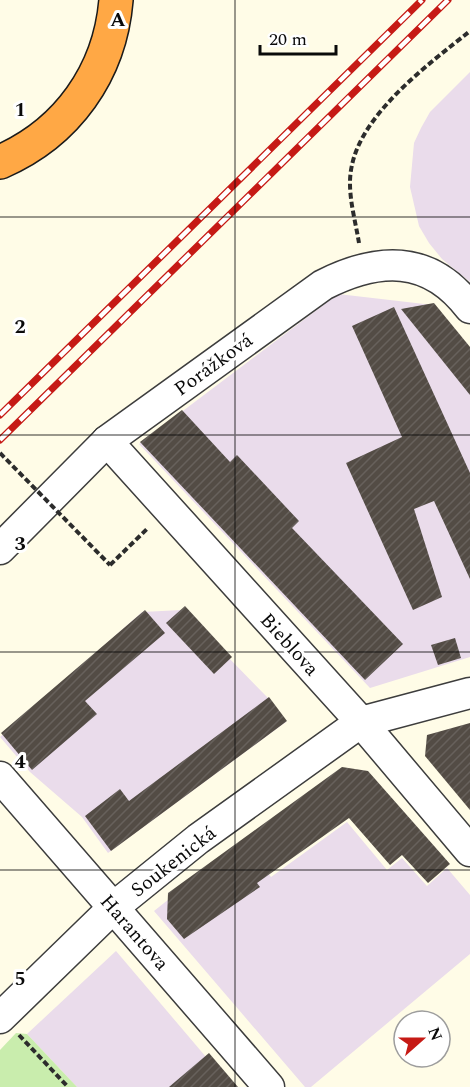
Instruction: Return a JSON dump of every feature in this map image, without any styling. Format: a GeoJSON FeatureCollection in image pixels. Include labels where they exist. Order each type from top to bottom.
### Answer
{"type":"FeatureCollection","features":[{"type":"Feature","properties":{"kind":"highway"},"geometry":{"type":"LineString","coordinates":[[0,162],[46,135],[76,106],[90,86],[109,42],[116,0]]}},
{"type":"Feature","properties":{"kind":"street","name":"Porážková"},"geometry":{"type":"LineString","coordinates":[[0,549],[107,441],[323,285],[363,267],[396,264],[413,268],[437,279],[465,301]]}},
{"type":"Feature","properties":{"kind":"street","name":"Bieblova"},"geometry":{"type":"LineString","coordinates":[[107,441],[361,722],[470,851]]}},
{"type":"Feature","properties":{"kind":"street"},"geometry":{"type":"LineString","coordinates":[[361,722],[470,693]]}},
{"type":"Feature","properties":{"kind":"street","name":"Soukenická"},"geometry":{"type":"LineString","coordinates":[[0,1018],[114,907],[198,839],[361,722]]}},
{"type":"Feature","properties":{"kind":"street","name":"Harantova"},"geometry":{"type":"LineString","coordinates":[[0,777],[269,1087]]}},
{"type":"Feature","properties":{"kind":"path"},"geometry":{"type":"LineString","coordinates":[[363,267],[350,189],[351,166],[357,147],[366,132],[409,80],[470,31]]}},
{"type":"Feature","properties":{"kind":"path"},"geometry":{"type":"LineString","coordinates":[[0,453],[110,565],[168,509]]}},
{"type":"Feature","properties":{"kind":"path"},"geometry":{"type":"LineString","coordinates":[[0,1018],[68,1087]]}},
{"type":"Feature","properties":{"kind":"shaded area"},"geometry":{"type":"Polygon","coordinates":[[[470,72],[470,282],[442,259],[429,243],[419,226],[410,187],[414,143],[421,128],[430,112],[470,72]]]}},
{"type":"Feature","properties":{"kind":"shaded area"},"geometry":{"type":"Polygon","coordinates":[[[338,294],[433,305],[470,350],[470,657],[370,688],[139,444],[338,294]]]}},
{"type":"Feature","properties":{"kind":"shaded area"},"geometry":{"type":"Polygon","coordinates":[[[182,610],[268,698],[286,722],[108,853],[82,817],[30,772],[0,737],[142,612],[182,610]]]}},
{"type":"Feature","properties":{"kind":"shaded area"},"geometry":{"type":"Polygon","coordinates":[[[347,822],[387,870],[402,858],[427,886],[447,868],[470,895],[470,954],[404,1009],[392,1009],[392,1019],[311,1087],[305,1087],[154,911],[243,840],[271,877],[347,822]]]}},
{"type":"Feature","properties":{"kind":"shaded area"},"geometry":{"type":"Polygon","coordinates":[[[116,951],[232,1087],[77,1087],[27,1034],[116,951]]]}},
{"type":"Feature","properties":{"kind":"green space"},"geometry":{"type":"Polygon","coordinates":[[[16,1033],[27,1034],[77,1087],[0,1087],[0,1050],[16,1033]]]}},
{"type":"Feature","properties":{"kind":"building"},"geometry":{"type":"Polygon","coordinates":[[[434,303],[470,347],[470,395],[401,309],[434,303]]]}},
{"type":"Feature","properties":{"kind":"building"},"geometry":{"type":"Polygon","coordinates":[[[394,307],[470,473],[470,579],[434,501],[414,509],[442,597],[413,610],[346,463],[402,437],[352,326],[394,307]]]}},
{"type":"Feature","properties":{"kind":"building"},"geometry":{"type":"Polygon","coordinates":[[[182,410],[230,462],[237,455],[299,521],[292,528],[403,644],[365,680],[140,442],[182,410]]]}},
{"type":"Feature","properties":{"kind":"building"},"geometry":{"type":"Polygon","coordinates":[[[185,606],[232,657],[214,674],[166,623],[185,606]]]}},
{"type":"Feature","properties":{"kind":"building"},"geometry":{"type":"Polygon","coordinates":[[[145,610],[165,633],[85,701],[97,714],[32,770],[1,733],[145,610]]]}},
{"type":"Feature","properties":{"kind":"building"},"geometry":{"type":"Polygon","coordinates":[[[455,638],[461,658],[438,665],[431,645],[455,638]]]}},
{"type":"Feature","properties":{"kind":"building"},"geometry":{"type":"Polygon","coordinates":[[[269,697],[287,721],[111,851],[85,816],[120,789],[129,801],[269,697]]]}},
{"type":"Feature","properties":{"kind":"building"},"geometry":{"type":"Polygon","coordinates":[[[470,723],[470,810],[425,756],[427,735],[470,723]]]}},
{"type":"Feature","properties":{"kind":"building"},"geometry":{"type":"Polygon","coordinates":[[[342,767],[368,771],[450,864],[428,883],[402,855],[390,865],[349,818],[257,883],[260,887],[184,939],[167,919],[168,893],[342,767]]]}},
{"type":"Feature","properties":{"kind":"building"},"geometry":{"type":"Polygon","coordinates":[[[209,1053],[238,1087],[169,1087],[209,1053]]]}},
{"type":"Feature","properties":{"kind":"railway"},"geometry":{"type":"LineString","coordinates":[[0,415],[422,0]]}},
{"type":"Feature","properties":{"kind":"railway"},"geometry":{"type":"LineString","coordinates":[[0,440],[448,0]]}}]}
